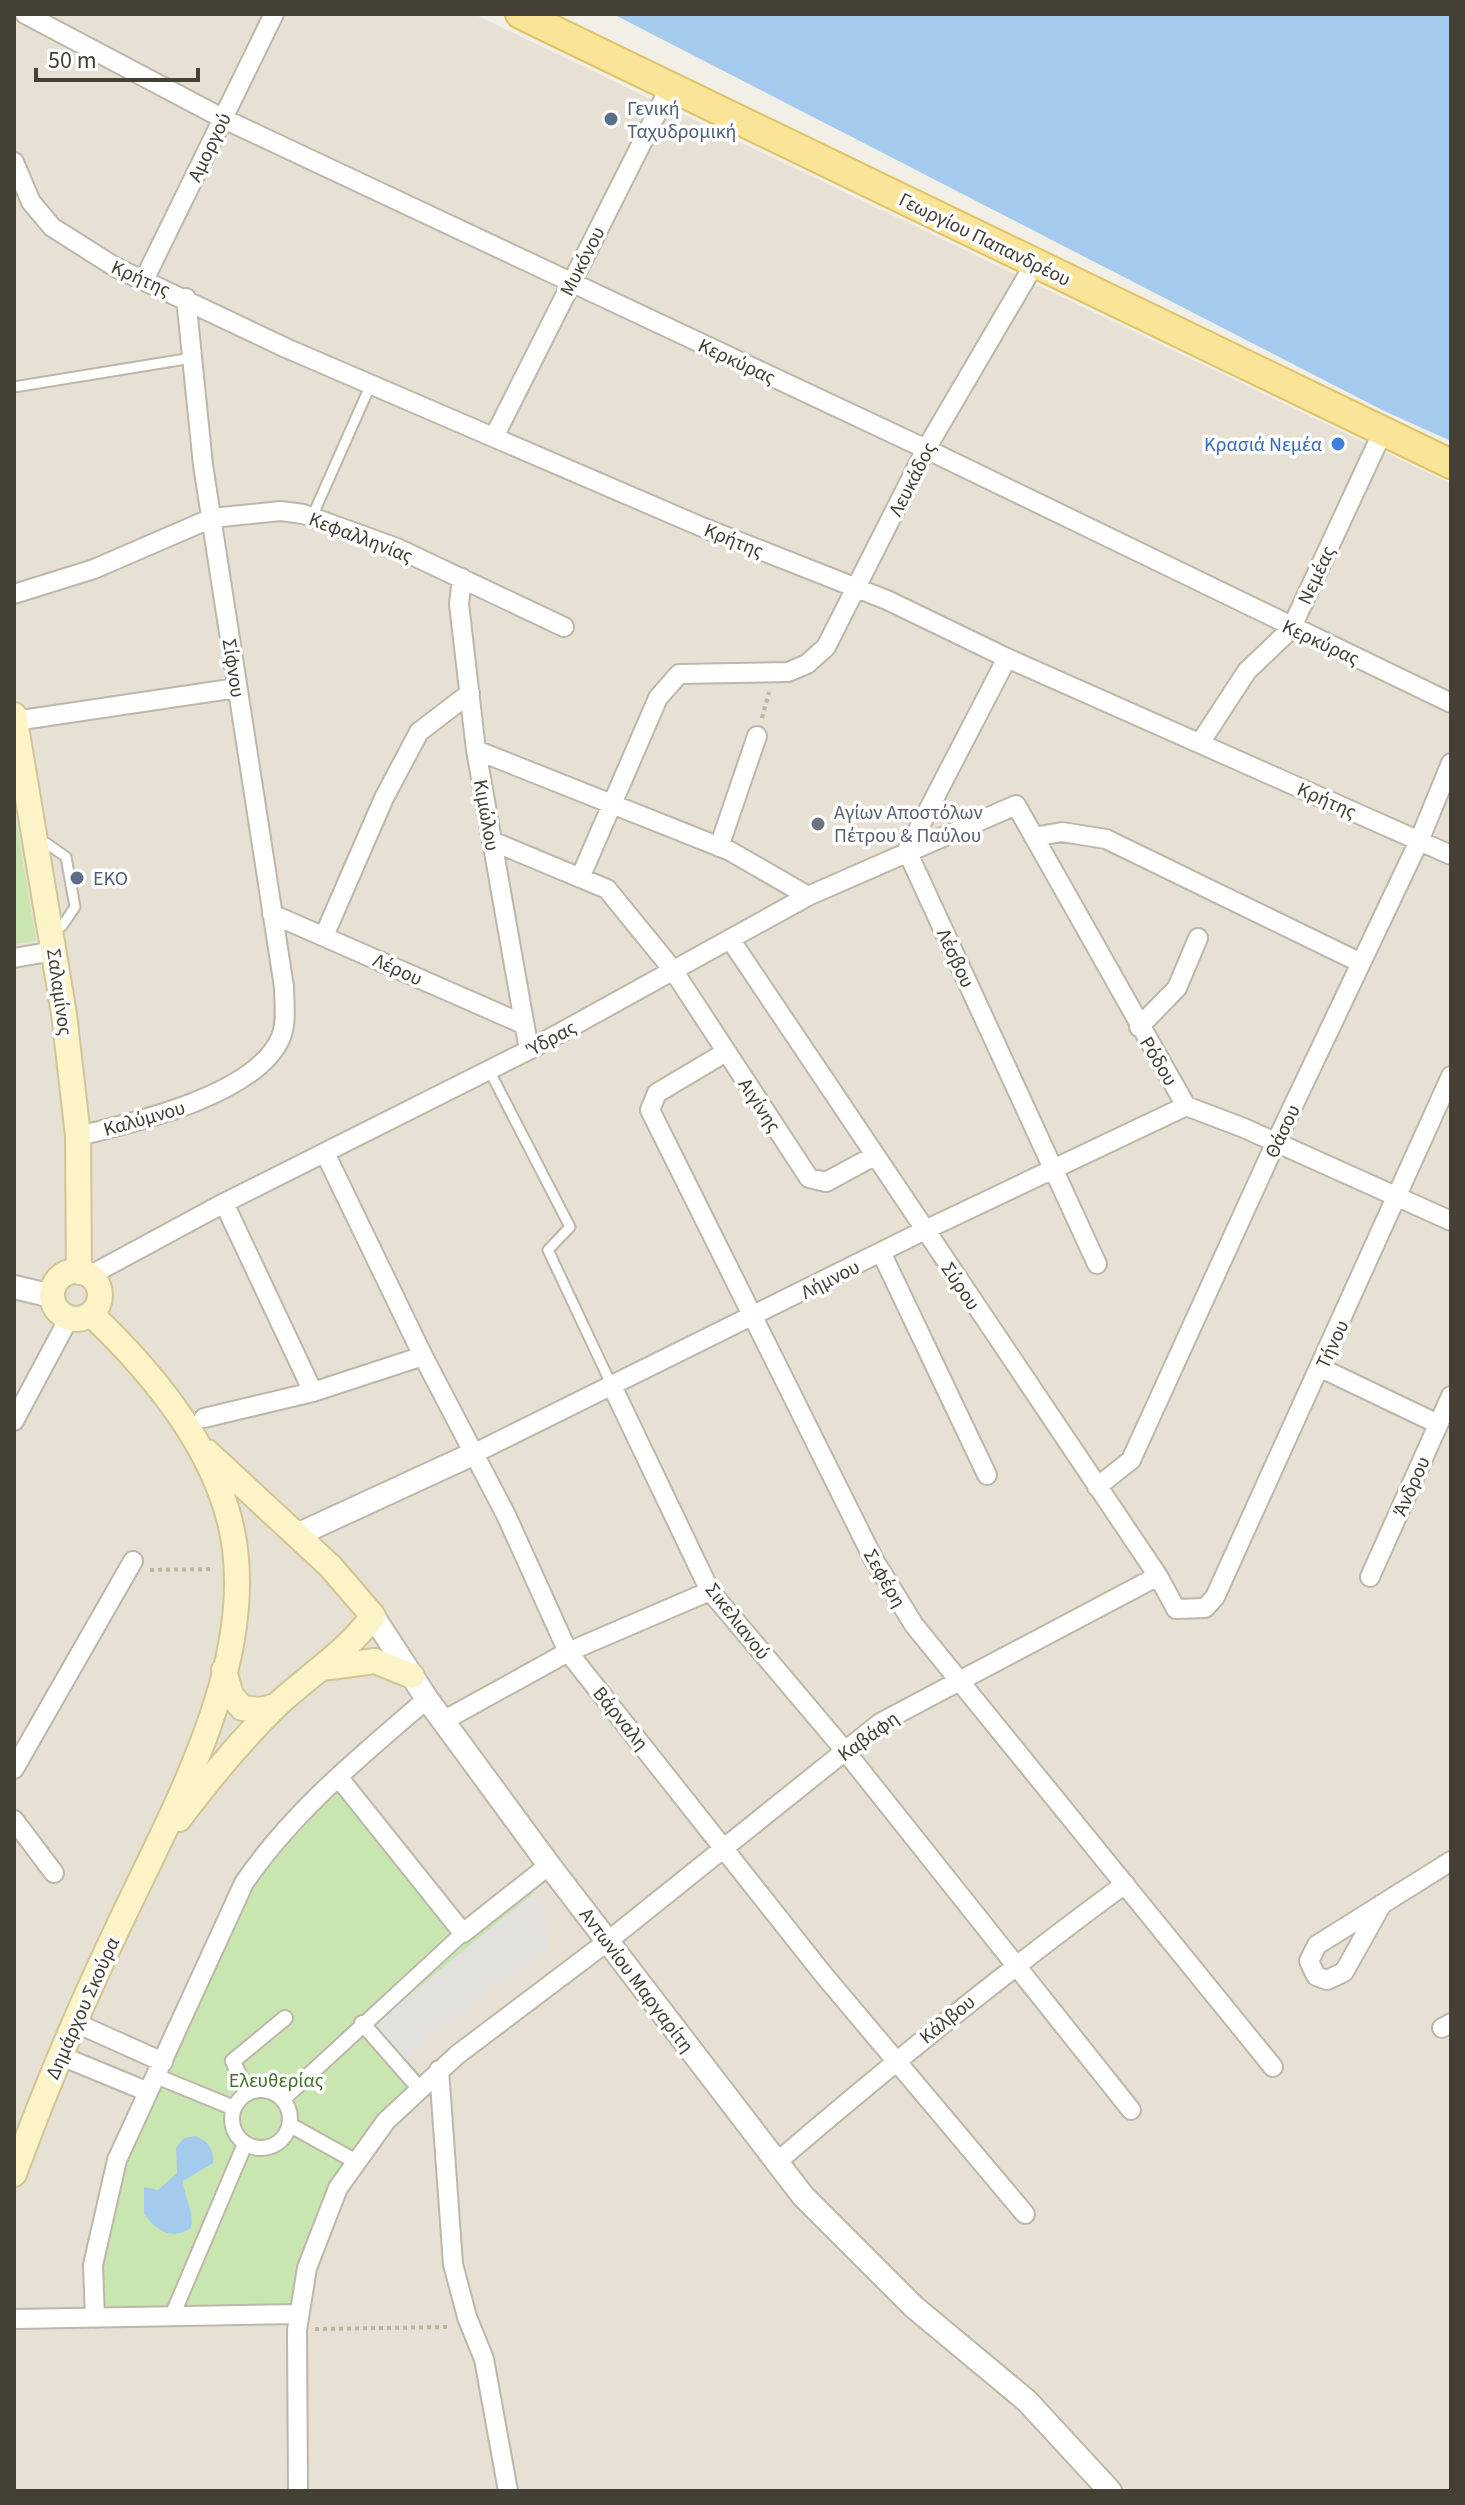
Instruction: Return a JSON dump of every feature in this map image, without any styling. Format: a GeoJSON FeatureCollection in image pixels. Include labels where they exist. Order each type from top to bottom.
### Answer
{"type":"FeatureCollection","features":[{"type":"Feature","properties":{"kind":"main road","name":"Γεωργίου Παπανδρέου"},"geometry":{"type":"LineString","coordinates":[[520,14],[1451,464]]}},
{"type":"Feature","properties":{"kind":"main road","name":"Σαλαμίνος"},"geometry":{"type":"LineString","coordinates":[[15,718],[54,951],[78,1136],[84,1274]]}},
{"type":"Feature","properties":{"kind":"main road"},"geometry":{"type":"LineString","coordinates":[[80,1316],[99,1294],[84,1274],[57,1281],[52,1296],[57,1310],[80,1316],[133,1353],[200,1430],[230,1523],[237,1569],[235,1610],[224,1670],[205,1733],[158,1846]]}},
{"type":"Feature","properties":{"kind":"main road","name":"Αντωνίου Μαργαρίτη"},"geometry":{"type":"LineString","coordinates":[[200,1430],[256,1500],[330,1566],[373,1616]]}},
{"type":"Feature","properties":{"kind":"main road"},"geometry":{"type":"LineString","coordinates":[[230,1523],[238,1508],[256,1500]]}},
{"type":"Feature","properties":{"kind":"main road"},"geometry":{"type":"LineString","coordinates":[[158,1846],[210,1778],[276,1706],[373,1616]]}},
{"type":"Feature","properties":{"kind":"main road"},"geometry":{"type":"LineString","coordinates":[[320,1668],[375,1661],[412,1676]]}},
{"type":"Feature","properties":{"kind":"main road"},"geometry":{"type":"LineString","coordinates":[[224,1670],[231,1695],[242,1708],[260,1710],[276,1706]]}},
{"type":"Feature","properties":{"kind":"main road","name":"Δημάρχου Σκούρα"},"geometry":{"type":"LineString","coordinates":[[14,2174],[61,2056],[158,1846]]}},
{"type":"Feature","properties":{"kind":"street","name":"Κερκύρας"},"geometry":{"type":"LineString","coordinates":[[25,14],[222,118],[926,449],[1291,629],[1451,703]]}},
{"type":"Feature","properties":{"kind":"street","name":"Αμοργού"},"geometry":{"type":"LineString","coordinates":[[144,280],[274,14]]}},
{"type":"Feature","properties":{"kind":"street","name":"Μυκόνου"},"geometry":{"type":"LineString","coordinates":[[495,435],[670,87]]}},
{"type":"Feature","properties":{"kind":"street","name":"Κρήτης"},"geometry":{"type":"LineString","coordinates":[[14,162],[31,202],[52,227],[83,250],[144,280],[286,348],[887,600],[1007,658],[1451,855]]}},
{"type":"Feature","properties":{"kind":"street","name":"Λευκάδος"},"geometry":{"type":"LineString","coordinates":[[580,878],[658,698],[679,674],[788,672],[826,647],[926,449],[1035,263]]}},
{"type":"Feature","properties":{"kind":"street","name":"Σίφνου"},"geometry":{"type":"LineString","coordinates":[[186,298],[212,518],[284,987],[281,1036]]}},
{"type":"Feature","properties":{"kind":"street","name":"Νεμέας"},"geometry":{"type":"LineString","coordinates":[[1200,743],[1247,671],[1291,629],[1383,431]]}},
{"type":"Feature","properties":{"kind":"street","name":"Κεφαλληνίας"},"geometry":{"type":"LineString","coordinates":[[14,594],[94,569],[212,518],[281,511],[312,517],[397,548],[564,627]]}},
{"type":"Feature","properties":{"kind":"street","name":"Κιμώλου"},"geometry":{"type":"LineString","coordinates":[[462,578],[459,604],[476,750],[529,1050]]}},
{"type":"Feature","properties":{"kind":"street"},"geometry":{"type":"LineString","coordinates":[[907,851],[1007,658]]}},
{"type":"Feature","properties":{"kind":"street"},"geometry":{"type":"LineString","coordinates":[[15,718],[237,688]]}},
{"type":"Feature","properties":{"kind":"street"},"geometry":{"type":"LineString","coordinates":[[324,936],[384,798],[419,732],[470,693]]}},
{"type":"Feature","properties":{"kind":"street"},"geometry":{"type":"LineString","coordinates":[[719,847],[757,736]]}},
{"type":"Feature","properties":{"kind":"street"},"geometry":{"type":"LineString","coordinates":[[476,750],[719,847],[808,896]]}},
{"type":"Feature","properties":{"kind":"street","name":"Θάσου"},"geometry":{"type":"LineString","coordinates":[[1097,1487],[1131,1460],[1276,1142],[1419,841],[1451,763]]}},
{"type":"Feature","properties":{"kind":"street","name":"Ύδρας"},"geometry":{"type":"LineString","coordinates":[[84,1274],[529,1050],[808,896],[1016,805]]}},
{"type":"Feature","properties":{"kind":"street","name":"Ρόδου"},"geometry":{"type":"LineString","coordinates":[[1016,805],[1186,1106],[1276,1142],[1451,1221]]}},
{"type":"Feature","properties":{"kind":"street"},"geometry":{"type":"LineString","coordinates":[[1034,837],[1062,832],[1106,839],[1361,963]]}},
{"type":"Feature","properties":{"kind":"street","name":"Αιγίνης"},"geometry":{"type":"LineString","coordinates":[[492,841],[607,889],[673,970],[811,1179],[829,1180],[874,1156]]}},
{"type":"Feature","properties":{"kind":"street","name":"Λέσβου"},"geometry":{"type":"LineString","coordinates":[[907,851],[1097,1264]]}},
{"type":"Feature","properties":{"kind":"street","name":"Λέρου"},"geometry":{"type":"LineString","coordinates":[[272,914],[523,1024]]}},
{"type":"Feature","properties":{"kind":"street"},"geometry":{"type":"LineString","coordinates":[[1139,1027],[1177,988],[1198,938]]}},
{"type":"Feature","properties":{"kind":"street","name":"Σύρου"},"geometry":{"type":"LineString","coordinates":[[730,939],[923,1231],[1158,1576],[1176,1609],[1205,1608]]}},
{"type":"Feature","properties":{"kind":"street"},"geometry":{"type":"LineString","coordinates":[[14,958],[54,951]]}},
{"type":"Feature","properties":{"kind":"street","name":"Καλύμνου"},"geometry":{"type":"LineString","coordinates":[[78,1136],[161,1117],[211,1096],[270,1054],[281,1036]]}},
{"type":"Feature","properties":{"kind":"street","name":"Σεφέρη"},"geometry":{"type":"LineString","coordinates":[[726,1052],[657,1093],[649,1107],[874,1560],[907,1615],[1273,2067]]}},
{"type":"Feature","properties":{"kind":"street","name":"Τήνου"},"geometry":{"type":"LineString","coordinates":[[1205,1608],[1215,1597],[1321,1368],[1451,1076]]}},
{"type":"Feature","properties":{"kind":"street","name":"Λήμνου"},"geometry":{"type":"LineString","coordinates":[[475,1453],[755,1317],[923,1231],[1186,1106]]}},
{"type":"Feature","properties":{"kind":"street","name":"Βάρναλη"},"geometry":{"type":"LineString","coordinates":[[325,1153],[423,1356],[475,1453],[568,1652],[895,2060],[1025,2214]]}},
{"type":"Feature","properties":{"kind":"street"},"geometry":{"type":"LineString","coordinates":[[224,1203],[313,1392]]}},
{"type":"Feature","properties":{"kind":"street"},"geometry":{"type":"LineString","coordinates":[[881,1252],[987,1475]]}},
{"type":"Feature","properties":{"kind":"street"},"geometry":{"type":"LineString","coordinates":[[14,1287],[52,1296]]}},
{"type":"Feature","properties":{"kind":"street"},"geometry":{"type":"LineString","coordinates":[[14,1421],[80,1316]]}},
{"type":"Feature","properties":{"kind":"street"},"geometry":{"type":"LineString","coordinates":[[200,1430],[423,1356]]}},
{"type":"Feature","properties":{"kind":"street"},"geometry":{"type":"LineString","coordinates":[[1321,1368],[1438,1424]]}},
{"type":"Feature","properties":{"kind":"street","name":"Σικελιανού"},"geometry":{"type":"LineString","coordinates":[[612,1386],[710,1591],[846,1752],[1131,2110]]}},
{"type":"Feature","properties":{"kind":"street","name":"Άνδρου"},"geometry":{"type":"LineString","coordinates":[[1370,1577],[1451,1396]]}},
{"type":"Feature","properties":{"kind":"street"},"geometry":{"type":"LineString","coordinates":[[297,1535],[475,1453]]}},
{"type":"Feature","properties":{"kind":"street"},"geometry":{"type":"LineString","coordinates":[[14,1769],[130,1566]]}},
{"type":"Feature","properties":{"kind":"street","name":"Καβάφη"},"geometry":{"type":"LineString","coordinates":[[298,2491],[298,2322],[315,2241],[329,2205],[355,2161],[386,2121],[439,2070],[608,1941],[880,1723],[1158,1576]]}},
{"type":"Feature","properties":{"kind":"street"},"geometry":{"type":"LineString","coordinates":[[443,1721],[568,1652],[710,1591]]}},
{"type":"Feature","properties":{"kind":"street","name":"Αντωνίου Μαργαρίτη"},"geometry":{"type":"LineString","coordinates":[[373,1616],[427,1699],[549,1865],[777,2162],[849,2245],[914,2307],[1027,2401],[1110,2491]]}},
{"type":"Feature","properties":{"kind":"street"},"geometry":{"type":"LineString","coordinates":[[95,2318],[93,2265],[117,2160],[244,1883],[266,1851],[339,1778],[427,1699]]}},
{"type":"Feature","properties":{"kind":"street"},"geometry":{"type":"LineString","coordinates":[[339,1778],[463,1933]]}},
{"type":"Feature","properties":{"kind":"street"},"geometry":{"type":"LineString","coordinates":[[14,1820],[54,1873]]}},
{"type":"Feature","properties":{"kind":"street"},"geometry":{"type":"LineString","coordinates":[[1382,1904],[1337,1978],[1327,1980],[1316,1976],[1309,1965],[1310,1955],[1332,1936],[1382,1904],[1451,1861]]}},
{"type":"Feature","properties":{"kind":"street"},"geometry":{"type":"LineString","coordinates":[[283,2099],[415,1969],[549,1865]]}},
{"type":"Feature","properties":{"kind":"street","name":"Κάλβου"},"geometry":{"type":"LineString","coordinates":[[777,2162],[895,2060],[1015,1964],[1125,1884]]}},
{"type":"Feature","properties":{"kind":"street"},"geometry":{"type":"LineString","coordinates":[[247,2093],[233,2061],[285,2018]]}},
{"type":"Feature","properties":{"kind":"street"},"geometry":{"type":"LineString","coordinates":[[76,2023],[155,2076]]}},
{"type":"Feature","properties":{"kind":"street"},"geometry":{"type":"LineString","coordinates":[[362,2023],[419,2088]]}},
{"type":"Feature","properties":{"kind":"street"},"geometry":{"type":"LineString","coordinates":[[61,2056],[155,2076],[234,2108]]}},
{"type":"Feature","properties":{"kind":"street"},"geometry":{"type":"LineString","coordinates":[[439,2070],[453,2264],[470,2326],[484,2359],[508,2491]]}},
{"type":"Feature","properties":{"kind":"street"},"geometry":{"type":"LineString","coordinates":[[267,2089],[283,2099],[291,2116],[290,2125],[280,2141],[272,2146],[245,2144],[233,2128],[234,2108],[247,2093],[267,2089]]}},
{"type":"Feature","properties":{"kind":"street"},"geometry":{"type":"LineString","coordinates":[[290,2125],[355,2161]]}},
{"type":"Feature","properties":{"kind":"street"},"geometry":{"type":"LineString","coordinates":[[172,2316],[245,2144]]}},
{"type":"Feature","properties":{"kind":"street"},"geometry":{"type":"LineString","coordinates":[[14,2319],[172,2316],[298,2322]]}},
{"type":"Feature","properties":{"kind":"lane"},"geometry":{"type":"LineString","coordinates":[[14,387],[192,358]]}},
{"type":"Feature","properties":{"kind":"lane"},"geometry":{"type":"LineString","coordinates":[[312,517],[371,384]]}},
{"type":"Feature","properties":{"kind":"lane"},"geometry":{"type":"LineString","coordinates":[[46,843],[66,857],[75,907],[62,926]]}},
{"type":"Feature","properties":{"kind":"lane","name":"Σικελιανού"},"geometry":{"type":"LineString","coordinates":[[489,1070],[570,1227],[548,1250],[612,1386]]}},
{"type":"Feature","properties":{"kind":"lane"},"geometry":{"type":"LineString","coordinates":[[1332,1936],[1353,1956]]}},
{"type":"Feature","properties":{"kind":"path"},"geometry":{"type":"LineString","coordinates":[[757,736],[775,670]]}},
{"type":"Feature","properties":{"kind":"path"},"geometry":{"type":"LineString","coordinates":[[130,1566],[237,1569]]}},
{"type":"Feature","properties":{"kind":"path"},"geometry":{"type":"LineString","coordinates":[[298,2322],[470,2326]]}},
{"type":"Feature","properties":{"kind":"shaded area"},"geometry":{"type":"Polygon","coordinates":[[[14,14],[474,14],[1451,484],[1451,2491],[14,2491],[14,14]]]}},
{"type":"Feature","properties":{"kind":"shaded area"},"geometry":{"type":"Polygon","coordinates":[[[534,1893],[544,1906],[547,1951],[489,1990],[406,2059],[374,2024],[534,1893]]]}},
{"type":"Feature","properties":{"kind":"green space"},"geometry":{"type":"Polygon","coordinates":[[[14,810],[36,941],[14,944],[14,810]]]}},
{"type":"Feature","properties":{"kind":"green space","name":"Ελευθερίας"},"geometry":{"type":"Polygon","coordinates":[[[339,1778],[463,1933],[527,1883],[534,1893],[375,2024],[426,2081],[359,2154],[299,2307],[95,2318],[104,2209],[244,1883],[339,1778]]]}},
{"type":"Feature","properties":{"kind":"water"},"geometry":{"type":"Polygon","coordinates":[[[613,14],[1451,14],[1451,441],[1382,410],[613,14]]]}},
{"type":"Feature","properties":{"kind":"water"},"geometry":{"type":"Polygon","coordinates":[[[195,2136],[210,2146],[213,2163],[183,2181],[192,2217],[191,2228],[171,2234],[154,2225],[144,2214],[144,2187],[158,2190],[177,2173],[176,2148],[184,2138],[195,2136]]]}},
{"type":"Feature","properties":{"kind":"place","name":"Γενική Ταχυδρομική"},"geometry":{"type":"Point","coordinates":[611,119]}},
{"type":"Feature","properties":{"kind":"place","name":"Κρασιά Νεμέα"},"geometry":{"type":"Point","coordinates":[1338,444]}},
{"type":"Feature","properties":{"kind":"place","name":"Αγίων Αποστόλων Πέτρου & Παύλου"},"geometry":{"type":"Point","coordinates":[818,824]}},
{"type":"Feature","properties":{"kind":"place","name":"EKO"},"geometry":{"type":"Point","coordinates":[77,878]}}]}
